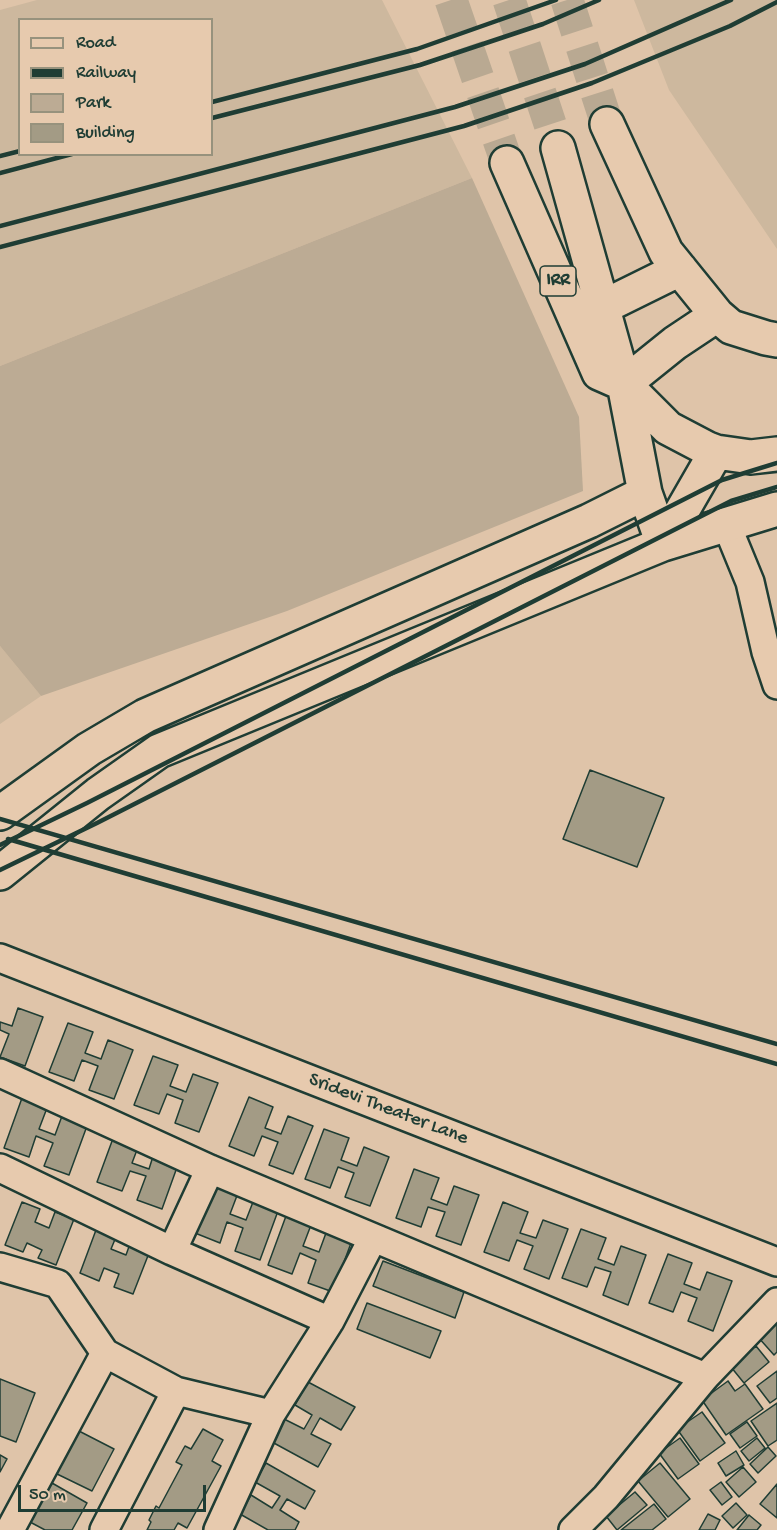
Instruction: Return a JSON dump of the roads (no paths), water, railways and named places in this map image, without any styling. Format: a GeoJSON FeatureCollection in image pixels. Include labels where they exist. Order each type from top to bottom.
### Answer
{"type":"FeatureCollection","features":[{"type":"Feature","properties":{"kind":"main road"},"geometry":{"type":"LineString","coordinates":[[607,124],[666,252],[717,315],[731,327],[766,339],[777,340]]}},
{"type":"Feature","properties":{"kind":"main road","name":"IRR"},"geometry":{"type":"LineString","coordinates":[[558,148],[624,384],[645,493],[663,544]]}},
{"type":"Feature","properties":{"kind":"main road","name":"IRR"},"geometry":{"type":"LineString","coordinates":[[507,163],[598,373],[624,384],[668,428],[716,452],[751,457],[777,454]]}},
{"type":"Feature","properties":{"kind":"main road"},"geometry":{"type":"LineString","coordinates":[[603,308],[680,269]]}},
{"type":"Feature","properties":{"kind":"main road"},"geometry":{"type":"LineString","coordinates":[[624,384],[717,315]]}},
{"type":"Feature","properties":{"kind":"main road"},"geometry":{"type":"LineString","coordinates":[[663,544],[716,452]]}},
{"type":"Feature","properties":{"kind":"main road"},"geometry":{"type":"LineString","coordinates":[[0,813],[89,749],[145,716],[590,521],[645,493]]}},
{"type":"Feature","properties":{"kind":"main road"},"geometry":{"type":"LineString","coordinates":[[0,873],[98,794],[159,751],[663,544],[777,509]]}},
{"type":"Feature","properties":{"kind":"street"},"geometry":{"type":"LineString","coordinates":[[727,526],[750,582],[766,652],[777,685]]}},
{"type":"Feature","properties":{"kind":"street","name":"Sridevi Theater Lane"},"geometry":{"type":"LineString","coordinates":[[0,958],[777,1262]]}},
{"type":"Feature","properties":{"kind":"street"},"geometry":{"type":"LineString","coordinates":[[0,1073],[210,1169],[705,1377]]}},
{"type":"Feature","properties":{"kind":"street"},"geometry":{"type":"LineString","coordinates":[[0,1168],[172,1251],[330,1321]]}},
{"type":"Feature","properties":{"kind":"street"},"geometry":{"type":"LineString","coordinates":[[172,1251],[210,1169]]}},
{"type":"Feature","properties":{"kind":"street"},"geometry":{"type":"LineString","coordinates":[[218,1530],[271,1414],[330,1321],[373,1238]]}},
{"type":"Feature","properties":{"kind":"street"},"geometry":{"type":"LineString","coordinates":[[0,1267],[58,1284],[105,1353],[176,1391],[271,1414]]}},
{"type":"Feature","properties":{"kind":"street"},"geometry":{"type":"LineString","coordinates":[[573,1530],[606,1497],[705,1377],[777,1302]]}},
{"type":"Feature","properties":{"kind":"street"},"geometry":{"type":"LineString","coordinates":[[10,1530],[105,1353]]}},
{"type":"Feature","properties":{"kind":"street"},"geometry":{"type":"LineString","coordinates":[[104,1530],[176,1391]]}},
{"type":"Feature","properties":{"kind":"tunnel"},"geometry":{"type":"LineString","coordinates":[[451,0],[507,163]]}},
{"type":"Feature","properties":{"kind":"tunnel"},"geometry":{"type":"LineString","coordinates":[[509,0],[558,148]]}},
{"type":"Feature","properties":{"kind":"tunnel"},"geometry":{"type":"LineString","coordinates":[[567,0],[607,124]]}},
{"type":"Feature","properties":{"kind":"railway"},"geometry":{"type":"LineString","coordinates":[[213,102],[417,49],[556,0]]}},
{"type":"Feature","properties":{"kind":"railway"},"geometry":{"type":"LineString","coordinates":[[213,118],[420,65],[543,24],[599,0]]}},
{"type":"Feature","properties":{"kind":"railway"},"geometry":{"type":"LineString","coordinates":[[0,226],[455,107],[585,64],[731,0]]}},
{"type":"Feature","properties":{"kind":"railway"},"geometry":{"type":"LineString","coordinates":[[0,247],[464,126],[592,83],[730,26],[777,2]]}},
{"type":"Feature","properties":{"kind":"railway"},"geometry":{"type":"LineString","coordinates":[[0,156],[18,152]]}},
{"type":"Feature","properties":{"kind":"railway"},"geometry":{"type":"LineString","coordinates":[[0,173],[64,156]]}},
{"type":"Feature","properties":{"kind":"railway"},"geometry":{"type":"LineString","coordinates":[[0,845],[722,480],[777,463]]}},
{"type":"Feature","properties":{"kind":"railway"},"geometry":{"type":"LineString","coordinates":[[0,870],[731,501],[777,487]]}},
{"type":"Feature","properties":{"kind":"railway"},"geometry":{"type":"LineString","coordinates":[[0,819],[777,1044]]}},
{"type":"Feature","properties":{"kind":"railway"},"geometry":{"type":"LineString","coordinates":[[8,839],[777,1064]]}}]}
